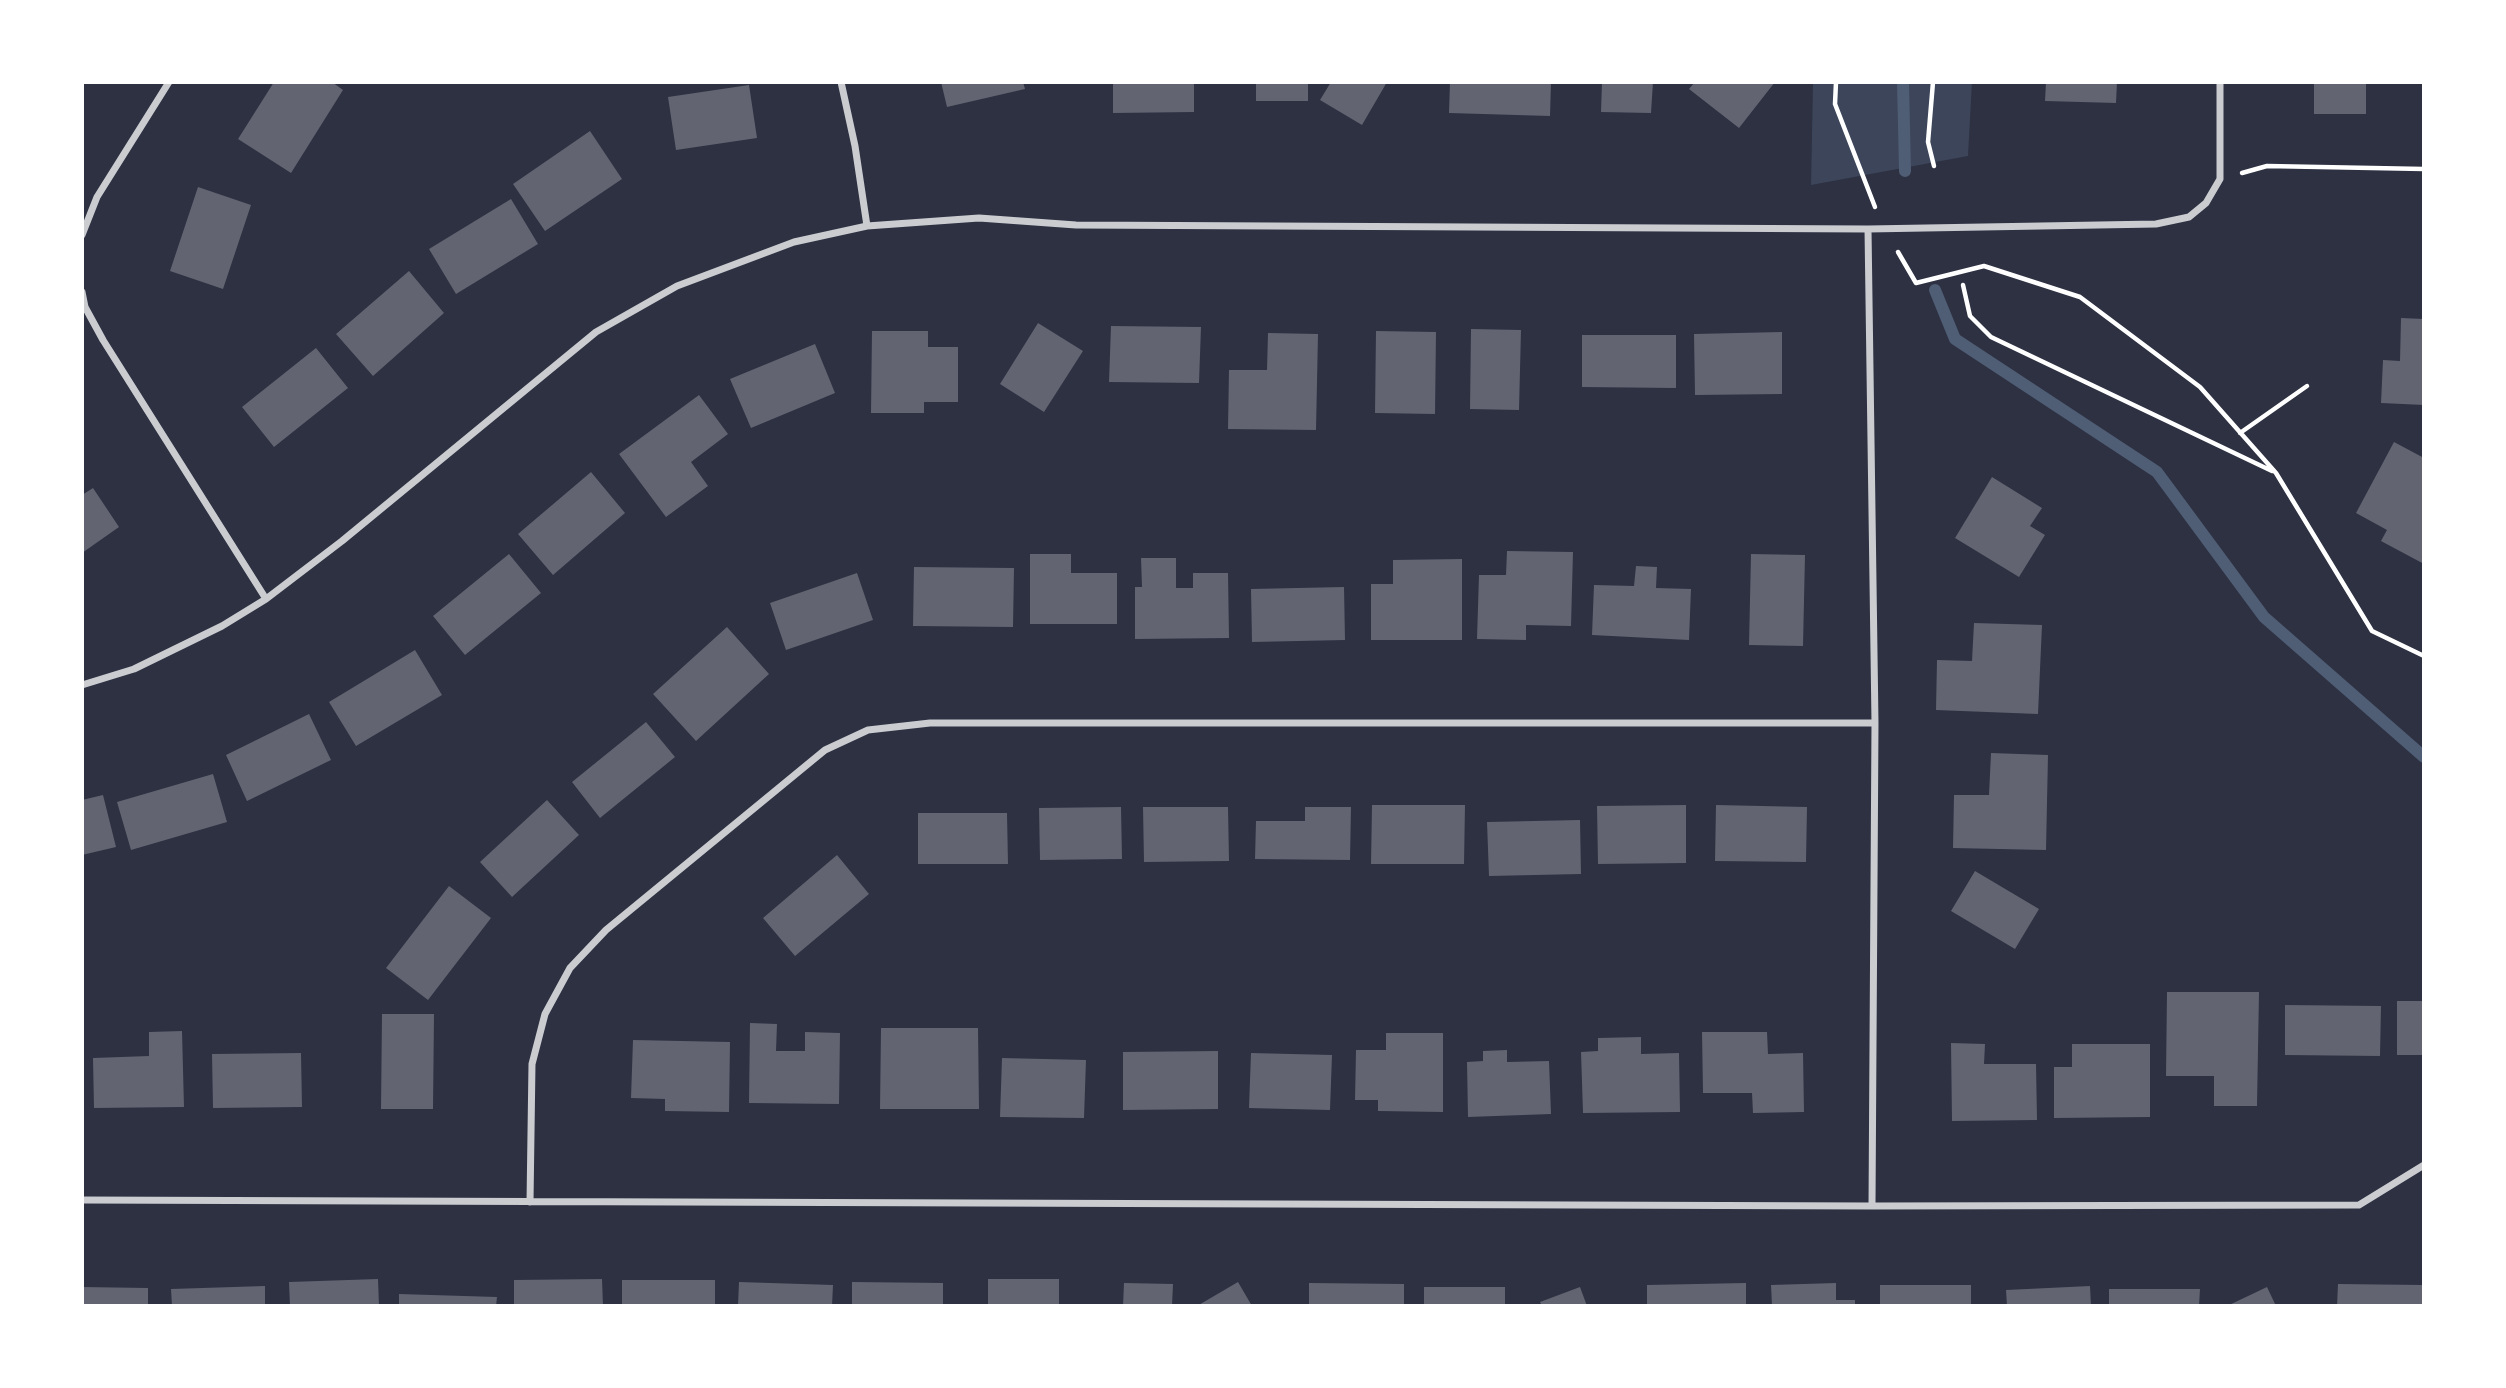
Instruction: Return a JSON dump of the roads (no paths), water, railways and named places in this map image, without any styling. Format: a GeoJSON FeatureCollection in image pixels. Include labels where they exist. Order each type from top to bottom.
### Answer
{"type":"FeatureCollection","features":[{"type":"Feature","properties":{"kind":"street"},"geometry":{"type":"LineString","coordinates":[[82,235],[97,197],[169,82]]}},
{"type":"Feature","properties":{"kind":"street"},"geometry":{"type":"LineString","coordinates":[[841,82],[855,146],[867,226]]}},
{"type":"Feature","properties":{"kind":"street"},"geometry":{"type":"LineString","coordinates":[[82,685],[134,669],[222,626],[266,599],[342,541],[596,332],[677,286],[794,242],[867,226],[979,218],[1076,225],[1884,229],[2156,225],[2189,217],[2206,203],[2220,179],[2220,82]]}},
{"type":"Feature","properties":{"kind":"street"},"geometry":{"type":"LineString","coordinates":[[1868,229],[1875,723],[1872,1206]]}},
{"type":"Feature","properties":{"kind":"street"},"geometry":{"type":"LineString","coordinates":[[82,292],[85,307],[103,340],[266,599]]}},
{"type":"Feature","properties":{"kind":"street"},"geometry":{"type":"LineString","coordinates":[[530,1202],[532,1064],[545,1014],[570,968],[606,930],[825,750],[868,730],[930,723],[1875,723]]}},
{"type":"Feature","properties":{"kind":"street"},"geometry":{"type":"LineString","coordinates":[[82,1200],[2360,1205],[2424,1165]]}},
{"type":"Feature","properties":{"kind":"waterway"},"geometry":{"type":"LineString","coordinates":[[1903,82],[1905,171]]}},
{"type":"Feature","properties":{"kind":"waterway"},"geometry":{"type":"LineString","coordinates":[[1935,290],[1955,339],[2157,472],[2264,617],[2424,757]]}}]}
